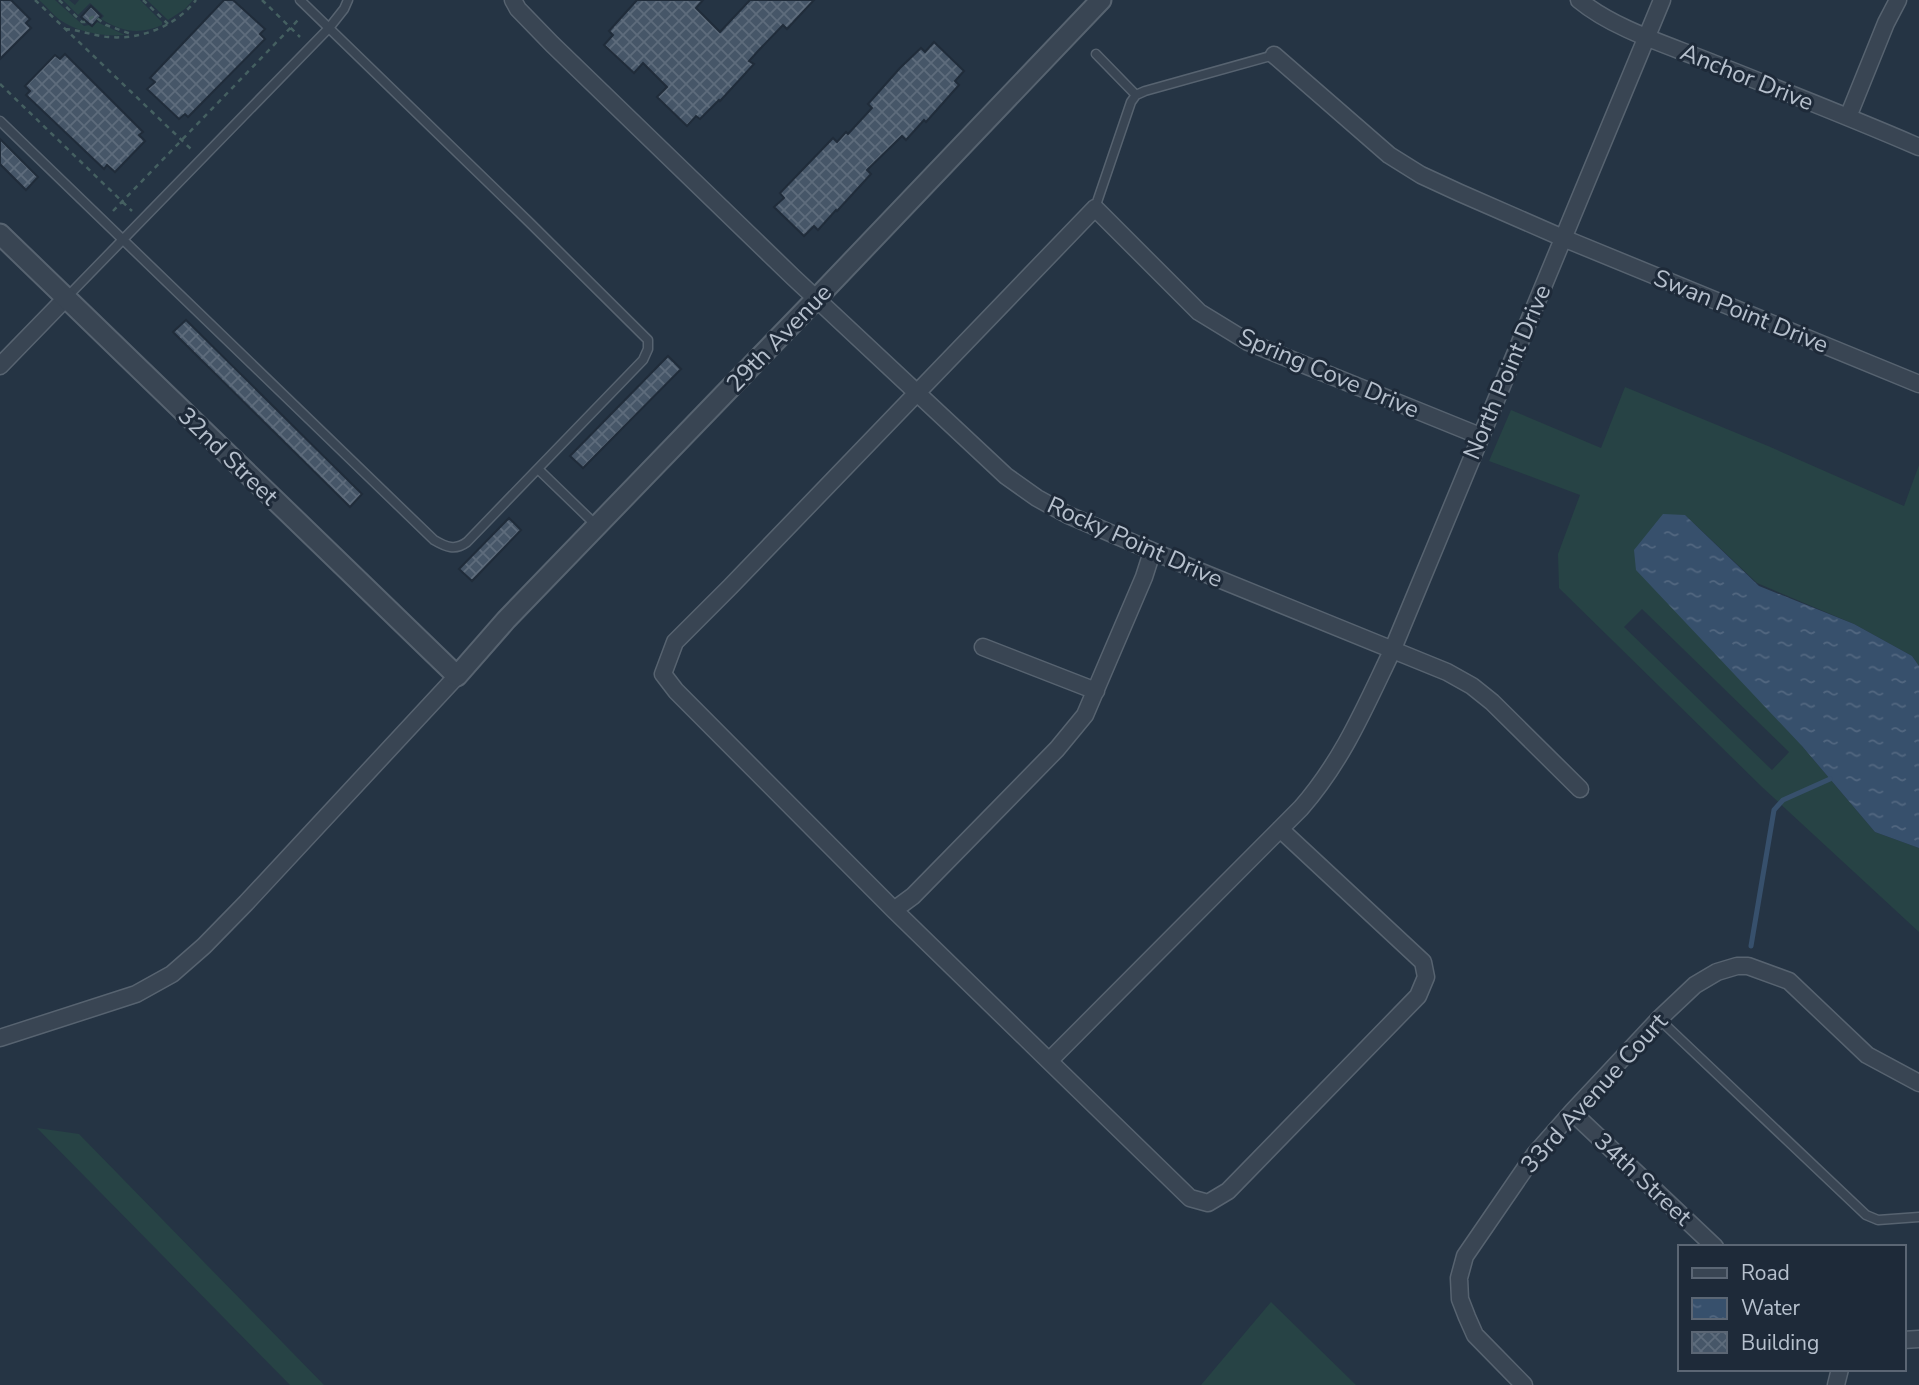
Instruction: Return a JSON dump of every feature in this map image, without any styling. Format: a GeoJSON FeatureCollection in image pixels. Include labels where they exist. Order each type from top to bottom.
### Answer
{"type":"FeatureCollection","features":[{"type":"Feature","properties":{"kind":"street","name":"Rocky Point Drive"},"geometry":{"type":"LineString","coordinates":[[513,0],[518,9],[552,44],[1006,476],[1037,498],[1068,515],[1447,672],[1472,686],[1492,702],[1580,789]]}},
{"type":"Feature","properties":{"kind":"street","name":"29th Avenue"},"geometry":{"type":"LineString","coordinates":[[457,676],[506,620],[817,299],[1101,0]]}},
{"type":"Feature","properties":{"kind":"street","name":"Anchor Drive"},"geometry":{"type":"LineString","coordinates":[[1579,0],[1609,20],[1646,37],[1919,147]]}},
{"type":"Feature","properties":{"kind":"street","name":"North Point Drive"},"geometry":{"type":"LineString","coordinates":[[1049,1061],[1280,829],[1320,786],[1349,741],[1392,650],[1661,0]]}},
{"type":"Feature","properties":{"kind":"street"},"geometry":{"type":"LineString","coordinates":[[1848,117],[1898,0]]}},
{"type":"Feature","properties":{"kind":"street","name":"Swan Point Drive"},"geometry":{"type":"LineString","coordinates":[[1274,55],[1389,155],[1421,174],[1563,237],[1919,384]]}},
{"type":"Feature","properties":{"kind":"street"},"geometry":{"type":"LineString","coordinates":[[1095,208],[676,642],[663,674],[676,691],[894,910],[1190,1198],[1208,1203],[1228,1191],[1418,996],[1426,977],[1423,962],[1280,829]]}},
{"type":"Feature","properties":{"kind":"street","name":"Spring Cove Drive"},"geometry":{"type":"LineString","coordinates":[[1095,208],[1199,312],[1229,331],[1248,342],[1480,436]]}},
{"type":"Feature","properties":{"kind":"street","name":"32nd Street"},"geometry":{"type":"LineString","coordinates":[[0,234],[457,676]]}},
{"type":"Feature","properties":{"kind":"street"},"geometry":{"type":"LineString","coordinates":[[0,366],[66,298]]}},
{"type":"Feature","properties":{"kind":"street"},"geometry":{"type":"LineString","coordinates":[[894,910],[913,896],[1057,749],[1085,715],[1144,577],[1152,552]]}},
{"type":"Feature","properties":{"kind":"street"},"geometry":{"type":"LineString","coordinates":[[983,647],[1096,691]]}},
{"type":"Feature","properties":{"kind":"street"},"geometry":{"type":"LineString","coordinates":[[0,1038],[136,994],[172,974],[246,903],[457,676]]}},
{"type":"Feature","properties":{"kind":"street","name":"33rd Avenue Court"},"geometry":{"type":"LineString","coordinates":[[1524,1385],[1475,1335],[1460,1299],[1459,1278],[1465,1256],[1535,1154],[1659,1019],[1695,985],[1717,972],[1737,966],[1748,966],[1789,981],[1867,1055],[1919,1083]]}},
{"type":"Feature","properties":{"kind":"street","name":"34th Street"},"geometry":{"type":"LineString","coordinates":[[1572,1112],[1713,1245]]}},
{"type":"Feature","properties":{"kind":"lane"},"geometry":{"type":"LineString","coordinates":[[0,121],[434,540],[447,547],[460,547],[643,359],[648,349],[648,340],[300,0]]}},
{"type":"Feature","properties":{"kind":"lane"},"geometry":{"type":"LineString","coordinates":[[66,298],[329,28],[348,0]]}},
{"type":"Feature","properties":{"kind":"lane"},"geometry":{"type":"LineString","coordinates":[[1096,54],[1136,95]]}},
{"type":"Feature","properties":{"kind":"lane"},"geometry":{"type":"LineString","coordinates":[[1095,208],[1130,102],[1136,95],[1274,55]]}},
{"type":"Feature","properties":{"kind":"lane"},"geometry":{"type":"LineString","coordinates":[[538,469],[597,526]]}},
{"type":"Feature","properties":{"kind":"lane"},"geometry":{"type":"LineString","coordinates":[[1659,1019],[1866,1215],[1878,1220],[1919,1217]]}},
{"type":"Feature","properties":{"kind":"path"},"geometry":{"type":"LineString","coordinates":[[35,0],[192,151]]}},
{"type":"Feature","properties":{"kind":"path"},"geometry":{"type":"LineString","coordinates":[[59,0],[82,22],[94,16],[106,25],[135,35]]}},
{"type":"Feature","properties":{"kind":"path"},"geometry":{"type":"LineString","coordinates":[[143,0],[168,24]]}},
{"type":"Feature","properties":{"kind":"path"},"geometry":{"type":"LineString","coordinates":[[65,29],[108,37],[147,33],[168,24],[188,10],[196,0]]}},
{"type":"Feature","properties":{"kind":"path"},"geometry":{"type":"LineString","coordinates":[[262,0],[300,37]]}},
{"type":"Feature","properties":{"kind":"path"},"geometry":{"type":"LineString","coordinates":[[113,211],[301,17]]}},
{"type":"Feature","properties":{"kind":"path"},"geometry":{"type":"LineString","coordinates":[[0,84],[132,211]]}},
{"type":"Feature","properties":{"kind":"green space"},"geometry":{"type":"Polygon","coordinates":[[[39,0],[55,0],[84,26],[92,27],[97,22],[125,35],[100,34],[74,28],[60,20],[39,0]]]}},
{"type":"Feature","properties":{"kind":"green space"},"geometry":{"type":"Polygon","coordinates":[[[63,0],[69,0],[75,5],[79,0],[140,0],[162,25],[131,31],[101,19],[104,16],[90,3],[78,15],[63,0]]]}},
{"type":"Feature","properties":{"kind":"green space"},"geometry":{"type":"Polygon","coordinates":[[[147,0],[193,0],[168,20],[147,0]]]}},
{"type":"Feature","properties":{"kind":"green space"},"geometry":{"type":"Polygon","coordinates":[[[1625,387],[1904,506],[1919,465],[1919,666],[1912,656],[1854,624],[1757,583],[1685,515],[1802,746],[1875,832],[1919,848],[1919,932],[1762,787],[1559,588],[1558,554],[1580,495],[1489,461],[1511,410],[1601,448],[1625,387]],[[1642,609],[1624,627],[1772,770],[1789,752],[1642,609]]]}},
{"type":"Feature","properties":{"kind":"green space"},"geometry":{"type":"Polygon","coordinates":[[[37,1128],[79,1134],[324,1385],[290,1385],[37,1128]]]}},
{"type":"Feature","properties":{"kind":"green space"},"geometry":{"type":"Polygon","coordinates":[[[1271,1302],[1356,1385],[1201,1385],[1271,1302]]]}},
{"type":"Feature","properties":{"kind":"water"},"geometry":{"type":"Polygon","coordinates":[[[1663,514],[1685,515],[1759,586],[1854,624],[1912,656],[1919,666],[1919,848],[1875,832],[1802,746],[1636,570],[1634,550],[1663,514]]]}},
{"type":"Feature","properties":{"kind":"building"},"geometry":{"type":"Polygon","coordinates":[[[0,0],[11,0],[30,19],[26,23],[31,28],[0,59],[0,0]]]}},
{"type":"Feature","properties":{"kind":"building"},"geometry":{"type":"Polygon","coordinates":[[[224,0],[233,0],[265,29],[260,34],[265,39],[188,117],[185,114],[179,119],[147,89],[155,82],[150,78],[224,0]]]}},
{"type":"Feature","properties":{"kind":"building"},"geometry":{"type":"Polygon","coordinates":[[[637,0],[703,0],[696,8],[720,32],[750,0],[814,0],[787,29],[783,25],[758,51],[749,61],[754,64],[720,101],[700,119],[696,116],[687,126],[657,97],[667,87],[643,63],[634,73],[604,45],[613,35],[609,31],[637,0]]]}},
{"type":"Feature","properties":{"kind":"building"},"geometry":{"type":"Polygon","coordinates":[[[91,6],[101,16],[92,26],[81,17],[91,6]]]}},
{"type":"Feature","properties":{"kind":"building"},"geometry":{"type":"Polygon","coordinates":[[[934,42],[964,71],[955,81],[959,85],[926,122],[924,120],[906,140],[902,136],[867,170],[871,174],[818,230],[814,226],[804,236],[774,207],[784,198],[780,193],[833,138],[837,142],[846,132],[848,134],[872,108],[868,104],[900,68],[921,48],[925,52],[934,42]]]}},
{"type":"Feature","properties":{"kind":"building"},"geometry":{"type":"Polygon","coordinates":[[[65,54],[143,132],[139,135],[145,141],[115,172],[107,165],[104,169],[26,95],[30,91],[25,86],[55,55],[60,59],[65,54]]]}},
{"type":"Feature","properties":{"kind":"building"},"geometry":{"type":"Polygon","coordinates":[[[0,139],[38,177],[26,190],[0,164],[0,139]]]}},
{"type":"Feature","properties":{"kind":"building"},"geometry":{"type":"Polygon","coordinates":[[[186,320],[362,494],[350,507],[173,332],[186,320]]]}},
{"type":"Feature","properties":{"kind":"building"},"geometry":{"type":"Polygon","coordinates":[[[668,356],[681,369],[583,468],[570,456],[668,356]]]}},
{"type":"Feature","properties":{"kind":"building"},"geometry":{"type":"Polygon","coordinates":[[[509,518],[521,530],[472,581],[459,569],[509,518]]]}},
{"type":"Feature","properties":{"kind":"waterway"},"geometry":{"type":"LineString","coordinates":[[1751,946],[1774,810],[1783,800],[1830,779]]}}]}
